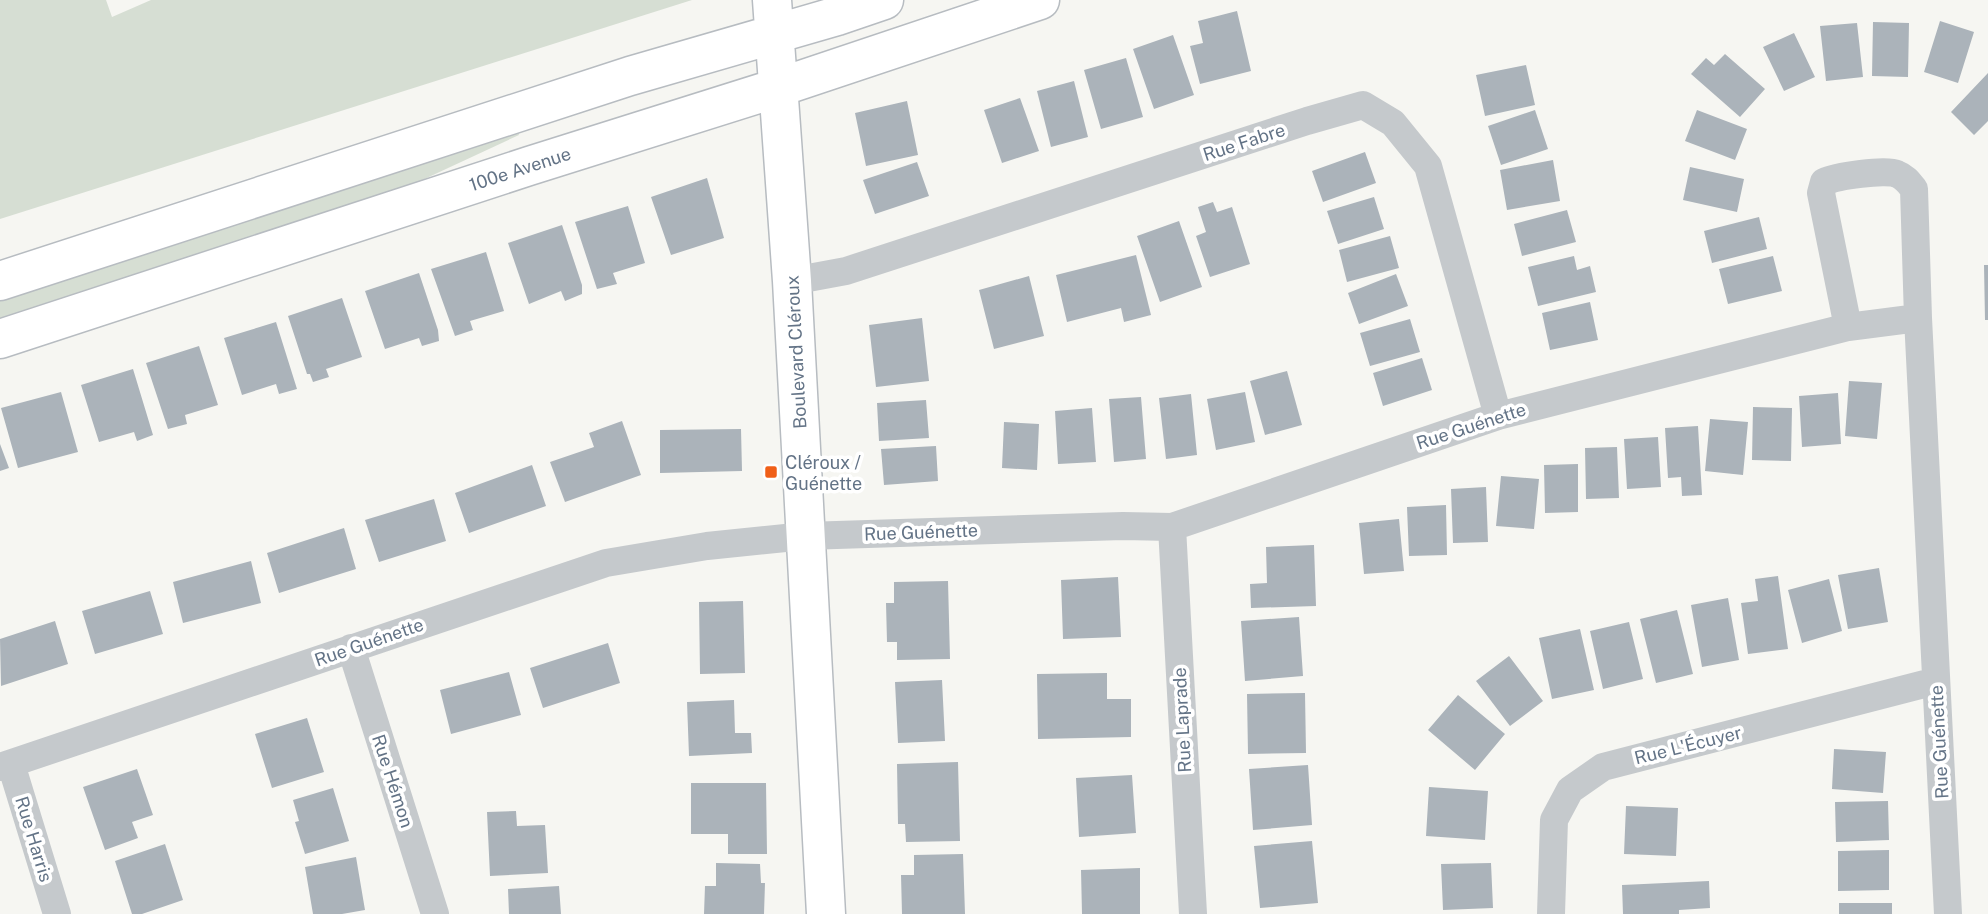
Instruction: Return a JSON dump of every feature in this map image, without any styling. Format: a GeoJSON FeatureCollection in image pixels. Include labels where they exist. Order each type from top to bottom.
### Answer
{"type":"FeatureCollection","features":[{"type":"Feature","properties":{"kind":"street"},"geometry":{"type":"LineString","coordinates":[[0,281],[617,80],[773,17],[884,0]]}},
{"type":"Feature","properties":{"kind":"street","name":"100e Avenue"},"geometry":{"type":"LineString","coordinates":[[0,339],[528,166],[777,88],[1040,0]]}},
{"type":"Feature","properties":{"kind":"street","name":"Boulevard Cléroux"},"geometry":{"type":"LineString","coordinates":[[773,17],[792,281],[826,914]]}},
{"type":"Feature","properties":{"kind":"street","name":"Rue Fabre"},"geometry":{"type":"LineString","coordinates":[[792,281],[846,271],[1363,105],[1393,123],[1428,166],[1498,415]]}},
{"type":"Feature","properties":{"kind":"street","name":"Rue Guénette"},"geometry":{"type":"LineString","coordinates":[[1847,327],[1821,193],[1824,182],[1837,176],[1895,172],[1914,189],[1948,914]]}},
{"type":"Feature","properties":{"kind":"street","name":"Rue Guénette"},"geometry":{"type":"LineString","coordinates":[[5,765],[606,563],[707,546],[805,536],[1122,526],[1171,527],[1498,415],[1847,327],[1918,318]]}},
{"type":"Feature","properties":{"kind":"street","name":"Rue Laprade"},"geometry":{"type":"LineString","coordinates":[[1171,527],[1193,914]]}},
{"type":"Feature","properties":{"kind":"street","name":"Rue Hémon"},"geometry":{"type":"LineString","coordinates":[[351,648],[435,914]]}},
{"type":"Feature","properties":{"kind":"street","name":"Rue L'Écuyer"},"geometry":{"type":"LineString","coordinates":[[1551,914],[1554,820],[1570,790],[1603,767],[1936,681]]}},
{"type":"Feature","properties":{"kind":"street","name":"Rue Harris"},"geometry":{"type":"LineString","coordinates":[[5,765],[57,914]]}},
{"type":"Feature","properties":{"kind":"shaded area"},"geometry":{"type":"Polygon","coordinates":[[[0,0],[106,0],[112,17],[151,0],[692,0],[0,219],[0,0]]]}},
{"type":"Feature","properties":{"kind":"shaded area"},"geometry":{"type":"Polygon","coordinates":[[[518,131],[519,135],[390,195],[0,321],[0,299],[518,131]]]}},
{"type":"Feature","properties":{"kind":"building"},"geometry":{"type":"Polygon","coordinates":[[[1237,11],[1251,71],[1200,84],[1190,46],[1203,43],[1198,21],[1237,11]]]}},
{"type":"Feature","properties":{"kind":"building"},"geometry":{"type":"Polygon","coordinates":[[[1940,21],[1974,32],[1958,83],[1924,72],[1940,21]]]}},
{"type":"Feature","properties":{"kind":"building"},"geometry":{"type":"Polygon","coordinates":[[[1873,22],[1909,23],[1908,77],[1872,76],[1873,22]]]}},
{"type":"Feature","properties":{"kind":"building"},"geometry":{"type":"Polygon","coordinates":[[[1857,23],[1863,77],[1826,81],[1820,26],[1857,23]]]}},
{"type":"Feature","properties":{"kind":"building"},"geometry":{"type":"Polygon","coordinates":[[[1794,33],[1815,77],[1784,91],[1763,47],[1794,33]]]}},
{"type":"Feature","properties":{"kind":"building"},"geometry":{"type":"Polygon","coordinates":[[[1173,35],[1194,95],[1154,109],[1133,49],[1173,35]]]}},
{"type":"Feature","properties":{"kind":"building"},"geometry":{"type":"Polygon","coordinates":[[[1725,54],[1765,89],[1740,117],[1691,74],[1706,58],[1714,65],[1725,54]]]}},
{"type":"Feature","properties":{"kind":"building"},"geometry":{"type":"Polygon","coordinates":[[[1126,58],[1143,117],[1101,129],[1084,70],[1126,58]]]}},
{"type":"Feature","properties":{"kind":"building"},"geometry":{"type":"Polygon","coordinates":[[[1526,65],[1535,105],[1485,116],[1476,75],[1526,65]]]}},
{"type":"Feature","properties":{"kind":"building"},"geometry":{"type":"Polygon","coordinates":[[[1988,73],[1988,121],[1974,135],[1951,112],[1988,73]]]}},
{"type":"Feature","properties":{"kind":"building"},"geometry":{"type":"Polygon","coordinates":[[[1074,81],[1088,137],[1051,147],[1037,91],[1074,81]]]}},
{"type":"Feature","properties":{"kind":"building"},"geometry":{"type":"Polygon","coordinates":[[[1020,98],[1039,151],[1002,163],[984,110],[1020,98]]]}},
{"type":"Feature","properties":{"kind":"building"},"geometry":{"type":"Polygon","coordinates":[[[907,101],[918,155],[866,166],[855,113],[907,101]]]}},
{"type":"Feature","properties":{"kind":"building"},"geometry":{"type":"Polygon","coordinates":[[[1535,110],[1548,149],[1501,165],[1488,126],[1535,110]]]}},
{"type":"Feature","properties":{"kind":"building"},"geometry":{"type":"Polygon","coordinates":[[[1697,110],[1747,129],[1735,160],[1685,141],[1697,110]]]}},
{"type":"Feature","properties":{"kind":"building"},"geometry":{"type":"Polygon","coordinates":[[[1365,152],[1376,183],[1323,202],[1312,171],[1365,152]]]}},
{"type":"Feature","properties":{"kind":"building"},"geometry":{"type":"Polygon","coordinates":[[[1553,160],[1560,201],[1507,210],[1500,170],[1553,160]]]}},
{"type":"Feature","properties":{"kind":"building"},"geometry":{"type":"Polygon","coordinates":[[[917,162],[929,196],[875,214],[863,180],[917,162]]]}},
{"type":"Feature","properties":{"kind":"building"},"geometry":{"type":"Polygon","coordinates":[[[1690,167],[1744,179],[1737,212],[1683,200],[1690,167]]]}},
{"type":"Feature","properties":{"kind":"building"},"geometry":{"type":"Polygon","coordinates":[[[707,178],[724,238],[671,255],[651,197],[707,178]]]}},
{"type":"Feature","properties":{"kind":"building"},"geometry":{"type":"Polygon","coordinates":[[[1374,197],[1384,229],[1338,244],[1327,211],[1374,197]]]}},
{"type":"Feature","properties":{"kind":"building"},"geometry":{"type":"Polygon","coordinates":[[[1213,202],[1217,212],[1232,207],[1250,264],[1210,277],[1196,236],[1206,232],[1198,207],[1213,202]]]}},
{"type":"Feature","properties":{"kind":"building"},"geometry":{"type":"Polygon","coordinates":[[[628,206],[645,263],[613,273],[617,284],[597,289],[575,222],[628,206]]]}},
{"type":"Feature","properties":{"kind":"building"},"geometry":{"type":"Polygon","coordinates":[[[1567,210],[1576,242],[1522,256],[1514,224],[1567,210]]]}},
{"type":"Feature","properties":{"kind":"building"},"geometry":{"type":"Polygon","coordinates":[[[1759,217],[1767,249],[1712,263],[1704,231],[1759,217]]]}},
{"type":"Feature","properties":{"kind":"building"},"geometry":{"type":"Polygon","coordinates":[[[1179,221],[1202,287],[1160,302],[1137,236],[1179,221]]]}},
{"type":"Feature","properties":{"kind":"building"},"geometry":{"type":"Polygon","coordinates":[[[562,225],[582,285],[582,294],[565,301],[561,291],[529,304],[508,243],[562,225]]]}},
{"type":"Feature","properties":{"kind":"building"},"geometry":{"type":"Polygon","coordinates":[[[1390,236],[1399,268],[1347,282],[1339,250],[1390,236]]]}},
{"type":"Feature","properties":{"kind":"building"},"geometry":{"type":"Polygon","coordinates":[[[486,252],[504,311],[470,321],[473,330],[455,336],[431,269],[486,252]]]}},
{"type":"Feature","properties":{"kind":"building"},"geometry":{"type":"Polygon","coordinates":[[[1136,255],[1151,315],[1124,322],[1121,308],[1067,322],[1056,275],[1136,255]]]}},
{"type":"Feature","properties":{"kind":"building"},"geometry":{"type":"Polygon","coordinates":[[[1574,256],[1577,270],[1590,266],[1596,292],[1538,306],[1528,267],[1574,256]]]}},
{"type":"Feature","properties":{"kind":"building"},"geometry":{"type":"Polygon","coordinates":[[[1773,256],[1782,291],[1728,304],[1719,269],[1773,256]]]}},
{"type":"Feature","properties":{"kind":"building"},"geometry":{"type":"Polygon","coordinates":[[[1984,265],[1988,265],[1988,320],[1985,320],[1984,265]]]}},
{"type":"Feature","properties":{"kind":"building"},"geometry":{"type":"Polygon","coordinates":[[[419,273],[438,330],[439,341],[422,346],[419,338],[385,349],[365,291],[419,273]]]}},
{"type":"Feature","properties":{"kind":"building"},"geometry":{"type":"Polygon","coordinates":[[[1396,274],[1408,306],[1359,324],[1348,293],[1396,274]]]}},
{"type":"Feature","properties":{"kind":"building"},"geometry":{"type":"Polygon","coordinates":[[[1029,276],[1044,336],[994,349],[979,290],[1029,276]]]}},
{"type":"Feature","properties":{"kind":"building"},"geometry":{"type":"Polygon","coordinates":[[[342,298],[362,357],[326,369],[329,377],[313,382],[310,374],[307,374],[288,316],[342,298]]]}},
{"type":"Feature","properties":{"kind":"building"},"geometry":{"type":"Polygon","coordinates":[[[1590,302],[1598,340],[1550,350],[1542,313],[1590,302]]]}},
{"type":"Feature","properties":{"kind":"building"},"geometry":{"type":"Polygon","coordinates":[[[922,318],[929,381],[876,387],[869,325],[922,318]]]}},
{"type":"Feature","properties":{"kind":"building"},"geometry":{"type":"Polygon","coordinates":[[[1410,319],[1420,352],[1370,366],[1360,333],[1410,319]]]}},
{"type":"Feature","properties":{"kind":"building"},"geometry":{"type":"Polygon","coordinates":[[[276,322],[297,389],[279,394],[276,384],[242,395],[224,338],[276,322]]]}},
{"type":"Feature","properties":{"kind":"building"},"geometry":{"type":"Polygon","coordinates":[[[199,346],[218,405],[185,415],[187,424],[168,429],[146,363],[199,346]]]}},
{"type":"Feature","properties":{"kind":"building"},"geometry":{"type":"Polygon","coordinates":[[[1422,358],[1432,390],[1383,406],[1373,373],[1422,358]]]}},
{"type":"Feature","properties":{"kind":"building"},"geometry":{"type":"Polygon","coordinates":[[[133,369],[153,435],[137,441],[134,432],[99,442],[81,385],[133,369]]]}},
{"type":"Feature","properties":{"kind":"building"},"geometry":{"type":"Polygon","coordinates":[[[1287,371],[1302,425],[1265,435],[1250,381],[1287,371]]]}},
{"type":"Feature","properties":{"kind":"building"},"geometry":{"type":"Polygon","coordinates":[[[1849,381],[1882,383],[1877,439],[1845,436],[1849,381]]]}},
{"type":"Feature","properties":{"kind":"building"},"geometry":{"type":"Polygon","coordinates":[[[61,392],[78,452],[18,468],[1,408],[61,392]]]}},
{"type":"Feature","properties":{"kind":"building"},"geometry":{"type":"Polygon","coordinates":[[[1245,392],[1255,442],[1216,450],[1207,399],[1245,392]]]}},
{"type":"Feature","properties":{"kind":"building"},"geometry":{"type":"Polygon","coordinates":[[[1838,393],[1841,444],[1802,447],[1799,396],[1838,393]]]}},
{"type":"Feature","properties":{"kind":"building"},"geometry":{"type":"Polygon","coordinates":[[[1191,394],[1197,455],[1166,459],[1159,398],[1191,394]]]}},
{"type":"Feature","properties":{"kind":"building"},"geometry":{"type":"Polygon","coordinates":[[[1141,397],[1146,459],[1114,462],[1109,399],[1141,397]]]}},
{"type":"Feature","properties":{"kind":"building"},"geometry":{"type":"Polygon","coordinates":[[[926,400],[929,438],[879,441],[877,403],[926,400]]]}},
{"type":"Feature","properties":{"kind":"building"},"geometry":{"type":"Polygon","coordinates":[[[1753,407],[1792,408],[1791,461],[1752,460],[1753,407]]]}},
{"type":"Feature","properties":{"kind":"building"},"geometry":{"type":"Polygon","coordinates":[[[1092,408],[1096,462],[1058,464],[1055,411],[1092,408]]]}},
{"type":"Feature","properties":{"kind":"building"},"geometry":{"type":"Polygon","coordinates":[[[1710,419],[1748,422],[1743,475],[1705,471],[1710,419]]]}},
{"type":"Feature","properties":{"kind":"building"},"geometry":{"type":"Polygon","coordinates":[[[622,421],[641,475],[565,502],[550,462],[594,447],[589,433],[622,421]]]}},
{"type":"Feature","properties":{"kind":"building"},"geometry":{"type":"Polygon","coordinates":[[[1004,422],[1039,424],[1037,470],[1002,468],[1004,422]]]}},
{"type":"Feature","properties":{"kind":"building"},"geometry":{"type":"Polygon","coordinates":[[[1698,426],[1702,495],[1682,496],[1681,477],[1668,478],[1665,428],[1698,426]]]}},
{"type":"Feature","properties":{"kind":"building"},"geometry":{"type":"Polygon","coordinates":[[[741,429],[742,471],[660,473],[660,430],[741,429]]]}},
{"type":"Feature","properties":{"kind":"building"},"geometry":{"type":"Polygon","coordinates":[[[1658,437],[1661,487],[1627,489],[1624,439],[1658,437]]]}},
{"type":"Feature","properties":{"kind":"building"},"geometry":{"type":"Polygon","coordinates":[[[0,444],[9,468],[0,471],[0,444]]]}},
{"type":"Feature","properties":{"kind":"building"},"geometry":{"type":"Polygon","coordinates":[[[936,446],[938,481],[884,485],[881,449],[936,446]]]}},
{"type":"Feature","properties":{"kind":"building"},"geometry":{"type":"Polygon","coordinates":[[[1617,447],[1619,498],[1586,499],[1585,448],[1617,447]]]}},
{"type":"Feature","properties":{"kind":"building"},"geometry":{"type":"Polygon","coordinates":[[[1578,464],[1578,512],[1545,513],[1544,465],[1578,464]]]}},
{"type":"Feature","properties":{"kind":"building"},"geometry":{"type":"Polygon","coordinates":[[[532,465],[546,506],[469,533],[455,493],[532,465]]]}},
{"type":"Feature","properties":{"kind":"building"},"geometry":{"type":"Polygon","coordinates":[[[1501,476],[1539,479],[1534,529],[1496,526],[1501,476]]]}},
{"type":"Feature","properties":{"kind":"building"},"geometry":{"type":"Polygon","coordinates":[[[1486,487],[1488,542],[1453,543],[1451,489],[1486,487]]]}},
{"type":"Feature","properties":{"kind":"building"},"geometry":{"type":"Polygon","coordinates":[[[434,499],[446,541],[379,562],[365,520],[434,499]]]}},
{"type":"Feature","properties":{"kind":"building"},"geometry":{"type":"Polygon","coordinates":[[[1446,505],[1447,555],[1409,556],[1407,507],[1446,505]]]}},
{"type":"Feature","properties":{"kind":"building"},"geometry":{"type":"Polygon","coordinates":[[[1399,519],[1404,571],[1364,574],[1359,523],[1399,519]]]}},
{"type":"Feature","properties":{"kind":"building"},"geometry":{"type":"Polygon","coordinates":[[[344,528],[356,569],[279,593],[267,553],[344,528]]]}},
{"type":"Feature","properties":{"kind":"building"},"geometry":{"type":"Polygon","coordinates":[[[1314,545],[1316,606],[1251,608],[1250,584],[1267,583],[1266,547],[1314,545]]]}},
{"type":"Feature","properties":{"kind":"building"},"geometry":{"type":"Polygon","coordinates":[[[251,561],[261,603],[183,623],[173,582],[251,561]]]}},
{"type":"Feature","properties":{"kind":"building"},"geometry":{"type":"Polygon","coordinates":[[[1879,568],[1888,622],[1848,629],[1838,575],[1879,568]]]}},
{"type":"Feature","properties":{"kind":"building"},"geometry":{"type":"Polygon","coordinates":[[[1778,576],[1788,649],[1748,654],[1741,603],[1758,601],[1755,579],[1778,576]]]}},
{"type":"Feature","properties":{"kind":"building"},"geometry":{"type":"Polygon","coordinates":[[[1118,577],[1121,637],[1063,639],[1061,580],[1118,577]]]}},
{"type":"Feature","properties":{"kind":"building"},"geometry":{"type":"Polygon","coordinates":[[[1829,579],[1842,631],[1802,643],[1788,590],[1829,579]]]}},
{"type":"Feature","properties":{"kind":"building"},"geometry":{"type":"Polygon","coordinates":[[[948,581],[950,659],[897,660],[897,642],[887,642],[886,603],[894,603],[894,582],[948,581]]]}},
{"type":"Feature","properties":{"kind":"building"},"geometry":{"type":"Polygon","coordinates":[[[150,591],[163,634],[95,654],[82,611],[150,591]]]}},
{"type":"Feature","properties":{"kind":"building"},"geometry":{"type":"Polygon","coordinates":[[[1728,598],[1739,660],[1702,667],[1691,605],[1728,598]]]}},
{"type":"Feature","properties":{"kind":"building"},"geometry":{"type":"Polygon","coordinates":[[[743,601],[745,673],[700,674],[699,602],[743,601]]]}},
{"type":"Feature","properties":{"kind":"building"},"geometry":{"type":"Polygon","coordinates":[[[1677,610],[1693,674],[1656,683],[1640,619],[1677,610]]]}},
{"type":"Feature","properties":{"kind":"building"},"geometry":{"type":"Polygon","coordinates":[[[1299,617],[1303,676],[1245,681],[1241,621],[1299,617]]]}},
{"type":"Feature","properties":{"kind":"building"},"geometry":{"type":"Polygon","coordinates":[[[55,621],[68,664],[1,686],[0,639],[55,621]]]}},
{"type":"Feature","properties":{"kind":"building"},"geometry":{"type":"Polygon","coordinates":[[[1629,622],[1643,679],[1603,689],[1590,631],[1629,622]]]}},
{"type":"Feature","properties":{"kind":"building"},"geometry":{"type":"Polygon","coordinates":[[[1580,629],[1594,690],[1552,699],[1539,638],[1580,629]]]}},
{"type":"Feature","properties":{"kind":"building"},"geometry":{"type":"Polygon","coordinates":[[[608,643],[620,683],[543,708],[530,668],[608,643]]]}},
{"type":"Feature","properties":{"kind":"building"},"geometry":{"type":"Polygon","coordinates":[[[1509,656],[1543,701],[1510,726],[1476,681],[1509,656]]]}},
{"type":"Feature","properties":{"kind":"building"},"geometry":{"type":"Polygon","coordinates":[[[509,672],[521,715],[451,734],[440,690],[509,672]]]}},
{"type":"Feature","properties":{"kind":"building"},"geometry":{"type":"Polygon","coordinates":[[[1107,673],[1107,699],[1131,699],[1131,737],[1038,739],[1037,674],[1107,673]]]}},
{"type":"Feature","properties":{"kind":"building"},"geometry":{"type":"Polygon","coordinates":[[[942,680],[945,741],[898,743],[895,682],[942,680]]]}},
{"type":"Feature","properties":{"kind":"building"},"geometry":{"type":"Polygon","coordinates":[[[1305,693],[1306,753],[1248,754],[1247,694],[1305,693]]]}},
{"type":"Feature","properties":{"kind":"building"},"geometry":{"type":"Polygon","coordinates":[[[1458,695],[1505,734],[1475,770],[1428,730],[1458,695]]]}},
{"type":"Feature","properties":{"kind":"building"},"geometry":{"type":"Polygon","coordinates":[[[734,700],[735,733],[751,733],[752,753],[689,756],[687,702],[734,700]]]}},
{"type":"Feature","properties":{"kind":"building"},"geometry":{"type":"Polygon","coordinates":[[[307,718],[324,772],[272,788],[255,734],[307,718]]]}},
{"type":"Feature","properties":{"kind":"building"},"geometry":{"type":"Polygon","coordinates":[[[1834,749],[1886,752],[1883,793],[1832,789],[1834,749]]]}},
{"type":"Feature","properties":{"kind":"building"},"geometry":{"type":"Polygon","coordinates":[[[958,762],[960,841],[906,842],[905,824],[898,824],[897,764],[958,762]]]}},
{"type":"Feature","properties":{"kind":"building"},"geometry":{"type":"Polygon","coordinates":[[[1308,765],[1312,825],[1253,830],[1249,769],[1308,765]]]}},
{"type":"Feature","properties":{"kind":"building"},"geometry":{"type":"Polygon","coordinates":[[[137,769],[153,815],[132,822],[138,838],[105,850],[83,787],[137,769]]]}},
{"type":"Feature","properties":{"kind":"building"},"geometry":{"type":"Polygon","coordinates":[[[1132,775],[1136,833],[1079,837],[1076,778],[1132,775]]]}},
{"type":"Feature","properties":{"kind":"building"},"geometry":{"type":"Polygon","coordinates":[[[691,783],[766,783],[767,854],[728,854],[728,834],[691,834],[691,783]]]}},
{"type":"Feature","properties":{"kind":"building"},"geometry":{"type":"Polygon","coordinates":[[[1429,787],[1488,791],[1485,840],[1426,836],[1429,787]]]}},
{"type":"Feature","properties":{"kind":"building"},"geometry":{"type":"Polygon","coordinates":[[[333,788],[349,841],[305,854],[295,822],[299,821],[293,800],[333,788]]]}},
{"type":"Feature","properties":{"kind":"building"},"geometry":{"type":"Polygon","coordinates":[[[1888,801],[1889,840],[1836,842],[1835,802],[1888,801]]]}},
{"type":"Feature","properties":{"kind":"building"},"geometry":{"type":"Polygon","coordinates":[[[1626,806],[1678,808],[1676,856],[1624,854],[1626,806]]]}},
{"type":"Feature","properties":{"kind":"building"},"geometry":{"type":"Polygon","coordinates":[[[516,811],[517,826],[545,825],[548,873],[490,876],[487,812],[516,811]]]}},
{"type":"Feature","properties":{"kind":"building"},"geometry":{"type":"Polygon","coordinates":[[[1312,841],[1318,903],[1260,908],[1254,846],[1312,841]]]}},
{"type":"Feature","properties":{"kind":"building"},"geometry":{"type":"Polygon","coordinates":[[[165,844],[183,900],[142,914],[132,914],[115,861],[165,844]]]}},
{"type":"Feature","properties":{"kind":"building"},"geometry":{"type":"Polygon","coordinates":[[[1889,850],[1889,890],[1838,891],[1838,851],[1889,850]]]}},
{"type":"Feature","properties":{"kind":"building"},"geometry":{"type":"Polygon","coordinates":[[[963,854],[965,914],[902,914],[901,875],[914,875],[914,855],[963,854]]]}},
{"type":"Feature","properties":{"kind":"building"},"geometry":{"type":"Polygon","coordinates":[[[356,857],[365,910],[342,914],[313,914],[305,867],[356,857]]]}},
{"type":"Feature","properties":{"kind":"building"},"geometry":{"type":"Polygon","coordinates":[[[716,863],[760,864],[761,883],[765,883],[764,914],[704,914],[705,886],[716,886],[716,863]]]}},
{"type":"Feature","properties":{"kind":"building"},"geometry":{"type":"Polygon","coordinates":[[[1491,863],[1493,908],[1443,910],[1441,864],[1491,863]]]}},
{"type":"Feature","properties":{"kind":"building"},"geometry":{"type":"Polygon","coordinates":[[[1140,868],[1140,914],[1082,914],[1081,870],[1140,868]]]}},
{"type":"Feature","properties":{"kind":"building"},"geometry":{"type":"Polygon","coordinates":[[[1709,881],[1710,908],[1679,910],[1679,914],[1623,914],[1622,885],[1709,881]]]}},
{"type":"Feature","properties":{"kind":"building"},"geometry":{"type":"Polygon","coordinates":[[[559,886],[561,914],[509,914],[508,889],[559,886]]]}},
{"type":"Feature","properties":{"kind":"building"},"geometry":{"type":"Polygon","coordinates":[[[1839,903],[1892,903],[1892,914],[1839,914],[1839,903]]]}},
{"type":"Feature","properties":{"kind":"place","name":"Cléroux / Guénette"},"geometry":{"type":"Point","coordinates":[771,472]}}]}
